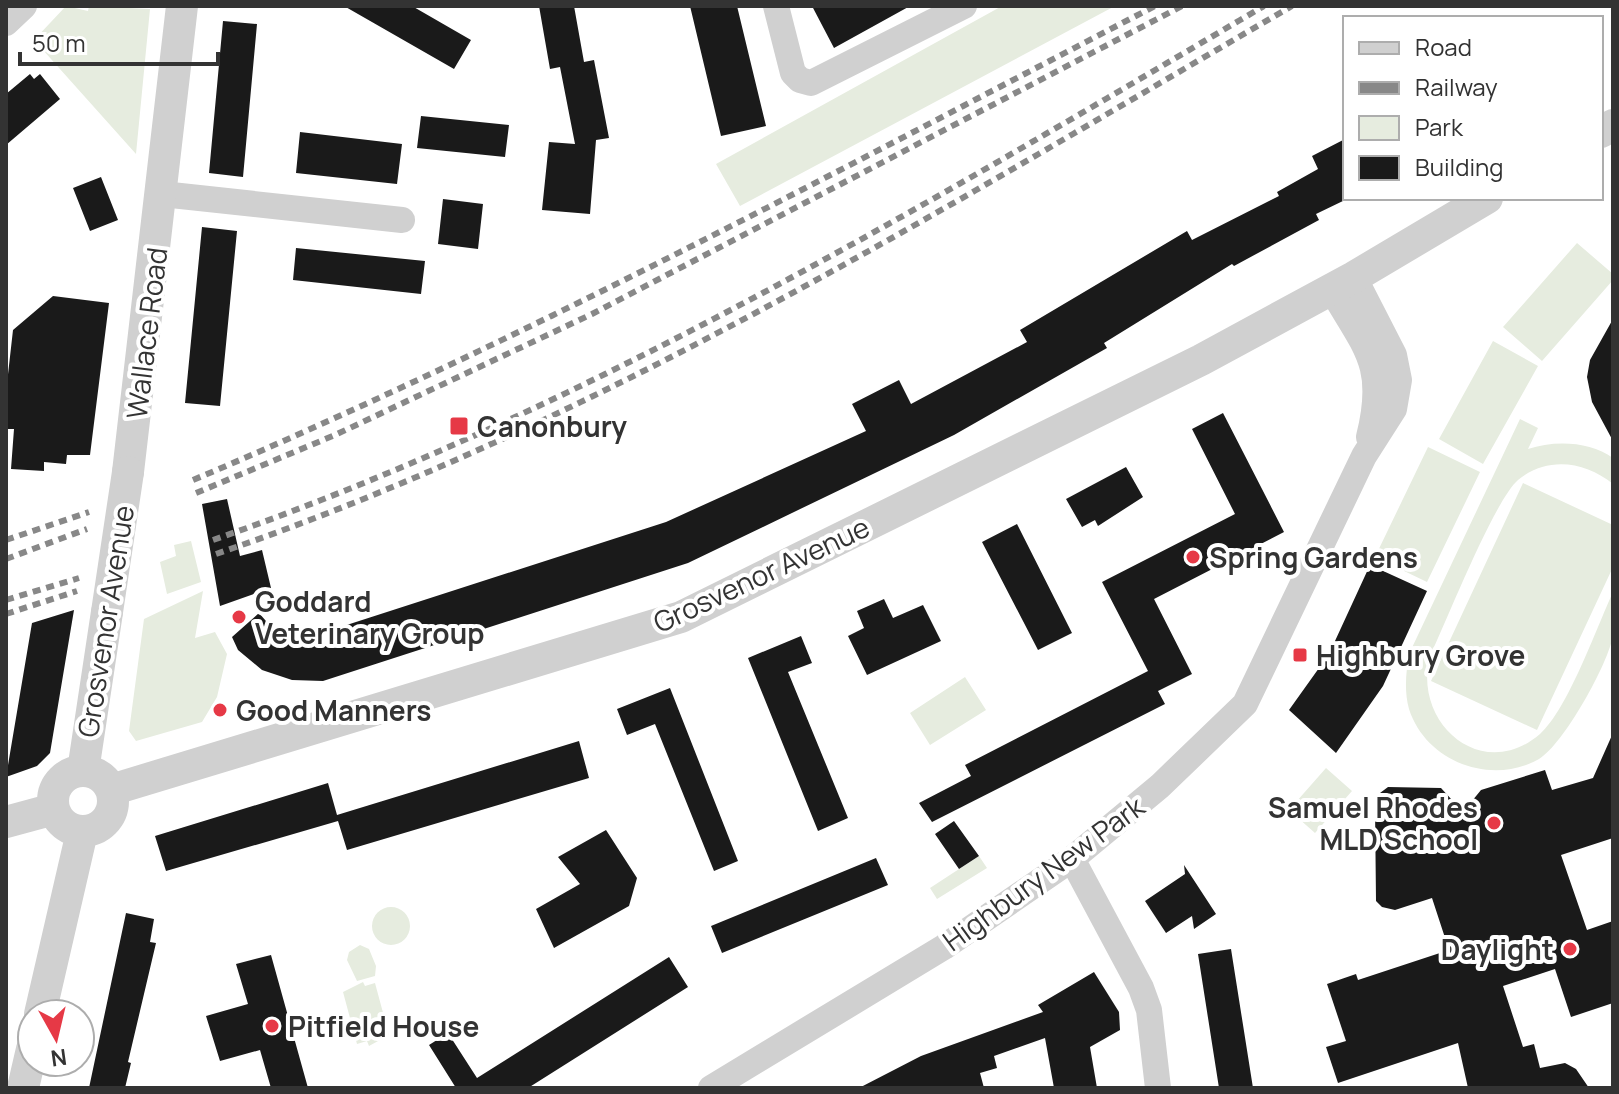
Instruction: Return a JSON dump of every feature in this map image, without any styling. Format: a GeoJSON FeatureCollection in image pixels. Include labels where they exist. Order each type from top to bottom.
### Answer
{"type":"FeatureCollection","features":[{"type":"Feature","properties":{"kind":"street"},"geometry":{"type":"LineString","coordinates":[[6,23],[24,6]]}},
{"type":"Feature","properties":{"kind":"street","name":"Wallace Road"},"geometry":{"type":"LineString","coordinates":[[128,472],[182,6]]}},
{"type":"Feature","properties":{"kind":"street"},"geometry":{"type":"LineString","coordinates":[[776,6],[789,63],[800,80],[822,80],[964,6]]}},
{"type":"Feature","properties":{"kind":"street"},"geometry":{"type":"LineString","coordinates":[[162,194],[402,220]]}},
{"type":"Feature","properties":{"kind":"street"},"geometry":{"type":"LineString","coordinates":[[1343,283],[1484,200]]}},
{"type":"Feature","properties":{"kind":"street","name":"Grosvenor Avenue"},"geometry":{"type":"LineString","coordinates":[[54,809],[59,783],[73,772],[83,771],[100,776],[111,790],[681,617],[1201,360],[1343,283]]}},
{"type":"Feature","properties":{"kind":"street","name":"Highbury New Park"},"geometry":{"type":"LineString","coordinates":[[711,1088],[944,947],[1072,859],[1160,786],[1245,704],[1364,456],[1394,409],[1399,380],[1394,355],[1343,283]]}},
{"type":"Feature","properties":{"kind":"street","name":"Grosvenor Avenue"},"geometry":{"type":"LineString","coordinates":[[83,771],[128,472]]}},
{"type":"Feature","properties":{"kind":"street"},"geometry":{"type":"LineString","coordinates":[[6,822],[54,809],[67,827],[82,832],[101,826],[108,819],[112,810],[111,790]]}},
{"type":"Feature","properties":{"kind":"street"},"geometry":{"type":"LineString","coordinates":[[44,998],[82,832]]}},
{"type":"Feature","properties":{"kind":"street"},"geometry":{"type":"LineString","coordinates":[[1072,859],[1141,988],[1149,1010],[1158,1088]]}},
{"type":"Feature","properties":{"kind":"green space"},"geometry":{"type":"Polygon","coordinates":[[[66,6],[88,11],[89,6],[150,9],[136,154],[34,40],[66,6]]]}},
{"type":"Feature","properties":{"kind":"green space"},"geometry":{"type":"Polygon","coordinates":[[[1002,6],[1115,6],[740,206],[716,164],[1002,6]]]}},
{"type":"Feature","properties":{"kind":"green space"},"geometry":{"type":"Polygon","coordinates":[[[1577,243],[1613,274],[1613,280],[1542,361],[1503,327],[1577,243]]]}},
{"type":"Feature","properties":{"kind":"green space"},"geometry":{"type":"Polygon","coordinates":[[[1493,341],[1538,366],[1483,464],[1439,439],[1493,341]]]}},
{"type":"Feature","properties":{"kind":"green space"},"geometry":{"type":"Polygon","coordinates":[[[1520,419],[1538,428],[1528,449],[1549,444],[1583,445],[1613,458],[1613,484],[1590,470],[1566,464],[1529,472],[1508,492],[1484,535],[1430,656],[1427,681],[1431,703],[1456,739],[1475,749],[1496,752],[1518,748],[1540,734],[1561,706],[1581,668],[1613,592],[1614,630],[1610,648],[1594,683],[1572,721],[1549,751],[1520,767],[1481,769],[1445,755],[1417,727],[1407,702],[1407,668],[1409,654],[1520,419]]]}},
{"type":"Feature","properties":{"kind":"green space"},"geometry":{"type":"Polygon","coordinates":[[[1428,447],[1480,472],[1427,582],[1375,557],[1428,447]]]}},
{"type":"Feature","properties":{"kind":"green space"},"geometry":{"type":"Polygon","coordinates":[[[1523,483],[1613,525],[1613,567],[1537,730],[1431,681],[1523,483]]]}},
{"type":"Feature","properties":{"kind":"green space"},"geometry":{"type":"Polygon","coordinates":[[[191,541],[201,582],[167,594],[160,562],[176,556],[174,545],[191,541]]]}},
{"type":"Feature","properties":{"kind":"green space"},"geometry":{"type":"Polygon","coordinates":[[[203,591],[195,638],[215,632],[227,654],[217,697],[202,722],[136,741],[129,731],[144,619],[203,591]]]}},
{"type":"Feature","properties":{"kind":"green space"},"geometry":{"type":"Polygon","coordinates":[[[965,677],[986,710],[930,745],[910,713],[965,677]]]}},
{"type":"Feature","properties":{"kind":"green space"},"geometry":{"type":"Polygon","coordinates":[[[1326,768],[1352,791],[1315,833],[1289,810],[1326,768]]]}},
{"type":"Feature","properties":{"kind":"green space"},"geometry":{"type":"Polygon","coordinates":[[[979,856],[987,868],[937,899],[930,888],[979,856]]]}},
{"type":"Feature","properties":{"kind":"green space"},"geometry":{"type":"Polygon","coordinates":[[[391,907],[404,913],[410,926],[404,939],[391,945],[378,939],[372,926],[378,913],[391,907]]]}},
{"type":"Feature","properties":{"kind":"green space"},"geometry":{"type":"Polygon","coordinates":[[[360,945],[369,949],[376,966],[375,976],[357,981],[347,960],[349,952],[360,945]]]}},
{"type":"Feature","properties":{"kind":"green space"},"geometry":{"type":"Polygon","coordinates":[[[363,982],[365,986],[375,983],[389,1035],[369,1046],[367,1041],[357,1044],[343,992],[363,982]]]}},
{"type":"Feature","properties":{"kind":"building"},"geometry":{"type":"Polygon","coordinates":[[[344,6],[412,6],[471,40],[454,69],[344,6]]]}},
{"type":"Feature","properties":{"kind":"building"},"geometry":{"type":"Polygon","coordinates":[[[539,6],[574,6],[584,62],[594,60],[609,138],[596,140],[590,214],[542,210],[549,142],[575,144],[560,67],[550,69],[539,6]]]}},
{"type":"Feature","properties":{"kind":"building"},"geometry":{"type":"Polygon","coordinates":[[[690,6],[737,6],[766,126],[721,136],[690,6]]]}},
{"type":"Feature","properties":{"kind":"building"},"geometry":{"type":"Polygon","coordinates":[[[812,6],[910,6],[834,48],[812,6]]]}},
{"type":"Feature","properties":{"kind":"building"},"geometry":{"type":"Polygon","coordinates":[[[223,21],[257,24],[243,177],[209,173],[223,21]]]}},
{"type":"Feature","properties":{"kind":"building"},"geometry":{"type":"Polygon","coordinates":[[[30,74],[34,79],[40,74],[60,99],[6,145],[6,94],[30,74]]]}},
{"type":"Feature","properties":{"kind":"building"},"geometry":{"type":"Polygon","coordinates":[[[421,116],[509,125],[505,157],[417,148],[421,116]]]}},
{"type":"Feature","properties":{"kind":"building"},"geometry":{"type":"Polygon","coordinates":[[[300,132],[402,144],[397,184],[296,173],[300,132]]]}},
{"type":"Feature","properties":{"kind":"building"},"geometry":{"type":"Polygon","coordinates":[[[1343,140],[1345,200],[1316,214],[1319,220],[1234,266],[1232,264],[1104,343],[1107,348],[954,435],[688,563],[323,681],[292,680],[262,670],[238,650],[232,637],[259,613],[272,628],[289,639],[330,647],[325,632],[666,522],[866,431],[852,404],[899,380],[911,404],[1027,342],[1020,330],[1187,231],[1192,240],[1279,196],[1277,192],[1318,169],[1312,156],[1343,140]]]}},
{"type":"Feature","properties":{"kind":"building"},"geometry":{"type":"Polygon","coordinates":[[[101,177],[118,220],[90,231],[73,188],[101,177]]]}},
{"type":"Feature","properties":{"kind":"building"},"geometry":{"type":"Polygon","coordinates":[[[443,199],[483,204],[478,249],[438,244],[443,199]]]}},
{"type":"Feature","properties":{"kind":"building"},"geometry":{"type":"Polygon","coordinates":[[[202,227],[237,231],[220,406],[185,403],[202,227]]]}},
{"type":"Feature","properties":{"kind":"building"},"geometry":{"type":"Polygon","coordinates":[[[296,248],[425,261],[421,294],[293,280],[296,248]]]}},
{"type":"Feature","properties":{"kind":"building"},"geometry":{"type":"Polygon","coordinates":[[[53,296],[109,303],[90,455],[67,455],[66,464],[44,462],[44,471],[11,469],[14,429],[6,429],[6,392],[13,330],[53,296]]]}},
{"type":"Feature","properties":{"kind":"building"},"geometry":{"type":"Polygon","coordinates":[[[1613,319],[1613,441],[1592,402],[1587,377],[1590,360],[1613,319]]]}},
{"type":"Feature","properties":{"kind":"building","name":"Spring Gardens"},"geometry":{"type":"Polygon","coordinates":[[[1223,413],[1284,532],[1154,599],[1192,674],[1158,691],[1165,704],[932,822],[919,803],[971,776],[965,765],[1148,671],[1102,582],[1235,514],[1192,429],[1223,413]]]}},
{"type":"Feature","properties":{"kind":"building"},"geometry":{"type":"Polygon","coordinates":[[[1126,467],[1143,497],[1098,526],[1095,520],[1082,527],[1066,499],[1126,467]]]}},
{"type":"Feature","properties":{"kind":"building"},"geometry":{"type":"Polygon","coordinates":[[[227,499],[240,556],[262,550],[271,588],[220,606],[202,504],[227,499]]]}},
{"type":"Feature","properties":{"kind":"building"},"geometry":{"type":"Polygon","coordinates":[[[1017,524],[1072,633],[1038,650],[982,542],[1017,524]]]}},
{"type":"Feature","properties":{"kind":"building"},"geometry":{"type":"Polygon","coordinates":[[[1370,565],[1427,591],[1383,686],[1336,753],[1289,710],[1329,654],[1370,565]]]}},
{"type":"Feature","properties":{"kind":"building"},"geometry":{"type":"Polygon","coordinates":[[[884,599],[893,618],[923,605],[941,641],[867,675],[848,636],[864,628],[857,611],[884,599]]]}},
{"type":"Feature","properties":{"kind":"building"},"geometry":{"type":"Polygon","coordinates":[[[74,610],[50,753],[37,766],[6,777],[32,623],[74,610]]]}},
{"type":"Feature","properties":{"kind":"building"},"geometry":{"type":"Polygon","coordinates":[[[801,636],[812,663],[788,672],[848,818],[818,831],[748,658],[801,636]]]}},
{"type":"Feature","properties":{"kind":"building"},"geometry":{"type":"Polygon","coordinates":[[[670,688],[738,861],[714,871],[655,724],[627,735],[617,709],[670,688]]]}},
{"type":"Feature","properties":{"kind":"building"},"geometry":{"type":"Polygon","coordinates":[[[1613,733],[1613,838],[1561,855],[1587,930],[1613,921],[1613,1003],[1571,1017],[1555,969],[1503,986],[1523,1047],[1534,1044],[1540,1068],[1565,1063],[1576,1069],[1589,1088],[1468,1088],[1458,1043],[1338,1083],[1326,1047],[1346,1041],[1327,984],[1356,974],[1358,980],[1449,950],[1432,898],[1395,910],[1382,907],[1376,901],[1375,807],[1380,793],[1388,787],[1441,788],[1463,812],[1481,790],[1545,770],[1552,790],[1593,778],[1613,733]]]}},
{"type":"Feature","properties":{"kind":"building"},"geometry":{"type":"Polygon","coordinates":[[[579,741],[589,778],[347,850],[338,821],[166,871],[155,836],[328,783],[337,815],[579,741]]]}},
{"type":"Feature","properties":{"kind":"building"},"geometry":{"type":"Polygon","coordinates":[[[954,821],[979,856],[959,869],[935,834],[954,821]]]}},
{"type":"Feature","properties":{"kind":"building"},"geometry":{"type":"Polygon","coordinates":[[[606,830],[637,878],[629,906],[554,948],[536,909],[580,884],[558,857],[606,830]]]}},
{"type":"Feature","properties":{"kind":"building"},"geometry":{"type":"Polygon","coordinates":[[[876,858],[888,885],[722,953],[711,926],[876,858]]]}},
{"type":"Feature","properties":{"kind":"building"},"geometry":{"type":"Polygon","coordinates":[[[1184,865],[1216,914],[1194,929],[1192,916],[1166,933],[1145,901],[1185,874],[1184,865]]]}},
{"type":"Feature","properties":{"kind":"building"},"geometry":{"type":"Polygon","coordinates":[[[126,913],[154,919],[150,942],[156,943],[128,1062],[131,1063],[125,1088],[89,1088],[91,1078],[96,1078],[96,1055],[126,913]]]}},
{"type":"Feature","properties":{"kind":"building"},"geometry":{"type":"Polygon","coordinates":[[[1231,949],[1253,1088],[1219,1088],[1198,954],[1231,949]]]}},
{"type":"Feature","properties":{"kind":"building","name":"Pitfield House"},"geometry":{"type":"Polygon","coordinates":[[[271,955],[308,1088],[271,1088],[260,1050],[220,1061],[206,1016],[248,1004],[236,964],[271,955]]]}},
{"type":"Feature","properties":{"kind":"building"},"geometry":{"type":"Polygon","coordinates":[[[669,957],[688,987],[528,1088],[456,1088],[429,1045],[448,1033],[477,1078],[669,957]]]}},
{"type":"Feature","properties":{"kind":"building"},"geometry":{"type":"Polygon","coordinates":[[[1094,972],[1119,1012],[1120,1030],[1090,1047],[1097,1088],[1054,1088],[1045,1038],[994,1056],[997,1068],[980,1073],[984,1088],[859,1088],[921,1056],[1043,1012],[1038,1005],[1094,972]]]}},
{"type":"Feature","properties":{"kind":"railway"},"geometry":{"type":"LineString","coordinates":[[193,480],[559,312],[798,192],[1155,6]]}},
{"type":"Feature","properties":{"kind":"railway"},"geometry":{"type":"LineString","coordinates":[[196,493],[335,435],[592,314],[1182,6]]}},
{"type":"Feature","properties":{"kind":"railway"},"geometry":{"type":"LineString","coordinates":[[213,540],[352,488],[487,430],[621,366],[881,228],[1264,6]]}},
{"type":"Feature","properties":{"kind":"railway"},"geometry":{"type":"LineString","coordinates":[[216,554],[358,501],[497,442],[633,376],[900,234],[1292,6]]}},
{"type":"Feature","properties":{"kind":"railway"},"geometry":{"type":"LineString","coordinates":[[6,540],[89,512]]}},
{"type":"Feature","properties":{"kind":"railway"},"geometry":{"type":"LineString","coordinates":[[6,559],[87,529]]}},
{"type":"Feature","properties":{"kind":"railway"},"geometry":{"type":"LineString","coordinates":[[6,600],[79,578]]}},
{"type":"Feature","properties":{"kind":"railway"},"geometry":{"type":"LineString","coordinates":[[6,614],[77,591]]}},
{"type":"Feature","properties":{"kind":"place","name":"Canonbury"},"geometry":{"type":"Point","coordinates":[459,426]}},
{"type":"Feature","properties":{"kind":"place","name":"Spring Gardens"},"geometry":{"type":"Point","coordinates":[1193,557]}},
{"type":"Feature","properties":{"kind":"place","name":"Goddard Veterinary Group"},"geometry":{"type":"Point","coordinates":[239,617]}},
{"type":"Feature","properties":{"kind":"place","name":"Highbury Grove"},"geometry":{"type":"Point","coordinates":[1300,655]}},
{"type":"Feature","properties":{"kind":"place","name":"Good Manners"},"geometry":{"type":"Point","coordinates":[220,710]}},
{"type":"Feature","properties":{"kind":"place","name":"Samuel Rhodes MLD School"},"geometry":{"type":"Point","coordinates":[1494,823]}},
{"type":"Feature","properties":{"kind":"place","name":"Daylight"},"geometry":{"type":"Point","coordinates":[1570,949]}},
{"type":"Feature","properties":{"kind":"place","name":"Pitfield House"},"geometry":{"type":"Point","coordinates":[272,1026]}}]}
